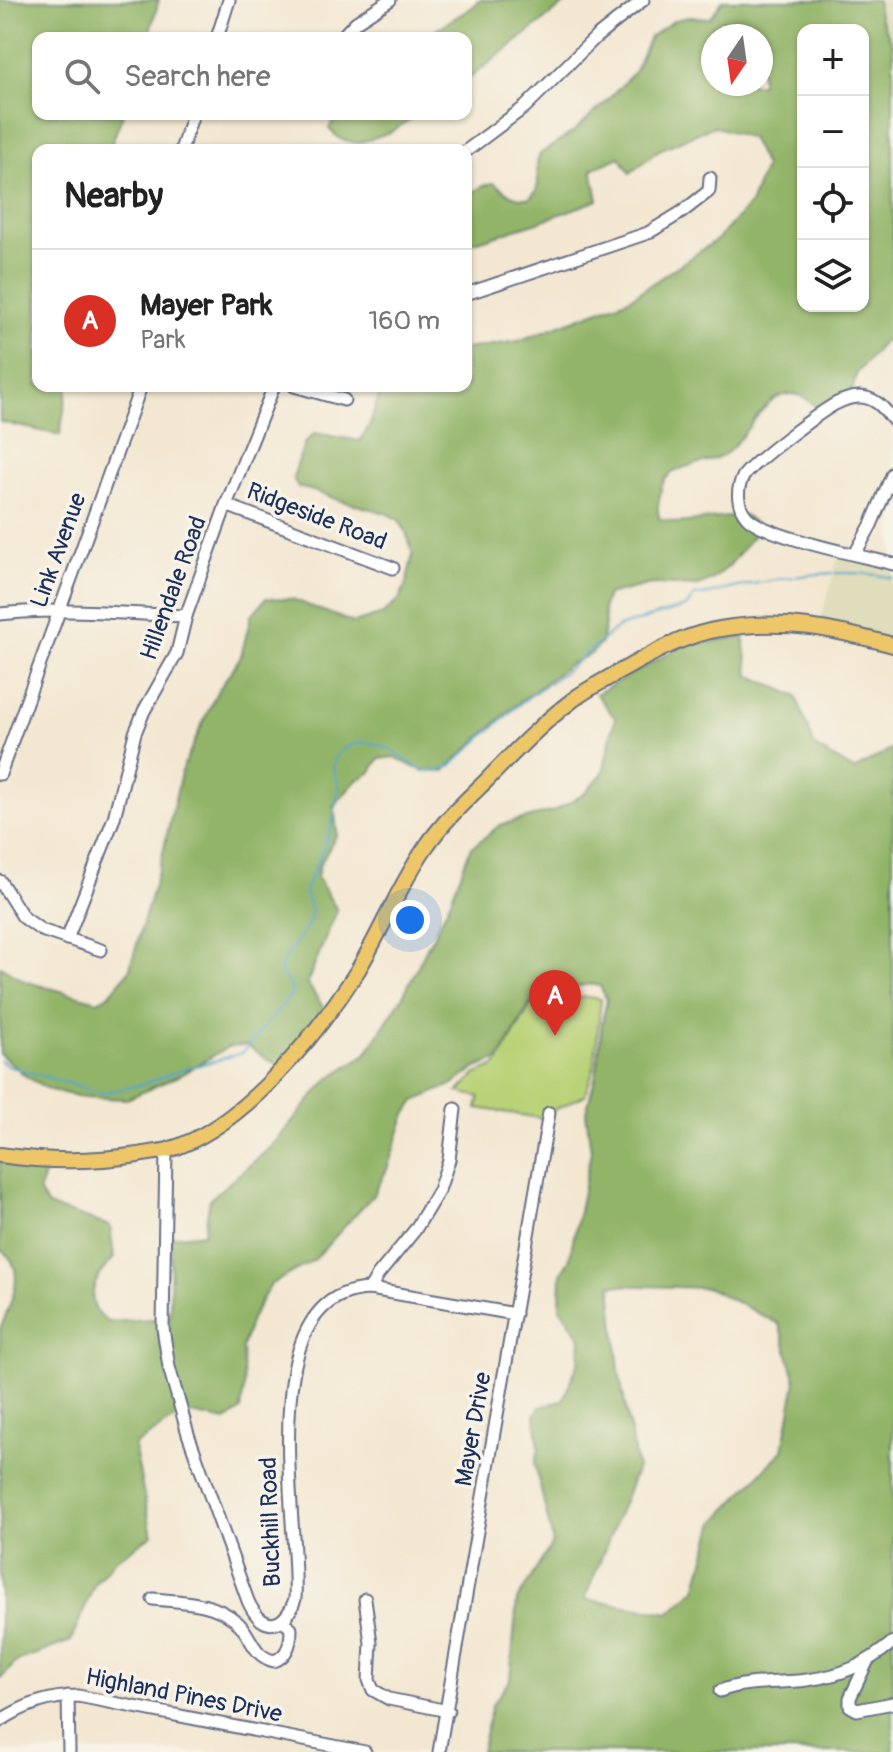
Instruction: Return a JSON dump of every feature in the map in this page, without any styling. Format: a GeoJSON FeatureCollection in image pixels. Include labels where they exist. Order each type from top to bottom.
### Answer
{"type":"FeatureCollection","features":[{"type":"Feature","properties":{"kind":"main road"},"geometry":{"type":"LineString","coordinates":[[0,1155],[76,1161],[166,1151],[228,1118],[298,1050],[335,1003],[358,969],[406,879],[436,833],[547,721],[575,699],[665,647],[703,632],[793,624],[830,629],[893,645]]}},
{"type":"Feature","properties":{"kind":"street"},"geometry":{"type":"LineString","coordinates":[[219,32],[229,0]]}},
{"type":"Feature","properties":{"kind":"street"},"geometry":{"type":"LineString","coordinates":[[347,32],[356,22],[390,0]]}},
{"type":"Feature","properties":{"kind":"street"},"geometry":{"type":"LineString","coordinates":[[472,147],[525,107],[596,37],[643,0]]}},
{"type":"Feature","properties":{"kind":"street"},"geometry":{"type":"LineString","coordinates":[[183,144],[191,120]]}},
{"type":"Feature","properties":{"kind":"street"},"geometry":{"type":"LineString","coordinates":[[472,292],[648,233],[709,191],[710,178]]}},
{"type":"Feature","properties":{"kind":"street","name":"Link Avenue"},"geometry":{"type":"LineString","coordinates":[[0,774],[139,392]]}},
{"type":"Feature","properties":{"kind":"street","name":"Hillendale Road"},"geometry":{"type":"LineString","coordinates":[[67,939],[114,818],[135,733],[177,653],[186,616],[226,505],[272,392]]}},
{"type":"Feature","properties":{"kind":"street"},"geometry":{"type":"LineString","coordinates":[[315,392],[344,400]]}},
{"type":"Feature","properties":{"kind":"street"},"geometry":{"type":"LineString","coordinates":[[893,420],[879,403],[869,399],[858,397],[836,403],[750,468],[740,484],[738,501],[751,521],[770,530],[893,564]]}},
{"type":"Feature","properties":{"kind":"street"},"geometry":{"type":"LineString","coordinates":[[855,554],[893,473]]}},
{"type":"Feature","properties":{"kind":"street","name":"Ridgeside Road"},"geometry":{"type":"LineString","coordinates":[[226,505],[393,568]]}},
{"type":"Feature","properties":{"kind":"street"},"geometry":{"type":"LineString","coordinates":[[0,614],[59,612],[186,616]]}},
{"type":"Feature","properties":{"kind":"street"},"geometry":{"type":"LineString","coordinates":[[0,881],[23,917],[41,930],[101,950]]}},
{"type":"Feature","properties":{"kind":"street"},"geometry":{"type":"LineString","coordinates":[[370,1289],[415,1230],[439,1190],[449,1160],[455,1109]]}},
{"type":"Feature","properties":{"kind":"street","name":"Mayer Drive"},"geometry":{"type":"LineString","coordinates":[[439,1752],[549,1113]]}},
{"type":"Feature","properties":{"kind":"street","name":"Buckhill Road"},"geometry":{"type":"LineString","coordinates":[[166,1151],[163,1328],[166,1354],[195,1454],[252,1609],[264,1622],[284,1621],[292,1607],[295,1590],[290,1423],[292,1379],[298,1350],[310,1324],[323,1307],[347,1292],[370,1289],[515,1314]]}},
{"type":"Feature","properties":{"kind":"street"},"geometry":{"type":"LineString","coordinates":[[153,1599],[199,1604],[219,1610],[238,1622],[262,1656],[274,1661],[289,1647],[291,1629],[284,1621]]}},
{"type":"Feature","properties":{"kind":"street"},"geometry":{"type":"LineString","coordinates":[[365,1599],[371,1643],[369,1680],[373,1690],[389,1699],[448,1711]]}},
{"type":"Feature","properties":{"kind":"street"},"geometry":{"type":"LineString","coordinates":[[720,1691],[735,1685],[832,1675],[859,1667],[893,1642]]}},
{"type":"Feature","properties":{"kind":"street"},"geometry":{"type":"LineString","coordinates":[[867,1661],[850,1698],[850,1706],[857,1710],[893,1703]]}},
{"type":"Feature","properties":{"kind":"street"},"geometry":{"type":"LineString","coordinates":[[68,1696],[69,1752]]}},
{"type":"Feature","properties":{"kind":"street","name":"Highland Pines Drive"},"geometry":{"type":"LineString","coordinates":[[0,1721],[43,1700],[68,1696],[365,1752]]}},
{"type":"Feature","properties":{"kind":"shaded area"},"geometry":{"type":"Polygon","coordinates":[[[877,0],[893,0],[893,44],[879,17],[877,0]]]}},
{"type":"Feature","properties":{"kind":"shaded area"},"geometry":{"type":"Polygon","coordinates":[[[840,550],[893,564],[893,645],[819,627],[840,550]]]}},
{"type":"Feature","properties":{"kind":"green space"},"geometry":{"type":"Polygon","coordinates":[[[0,0],[159,0],[150,32],[32,32],[32,120],[121,120],[111,144],[32,144],[32,392],[67,392],[60,435],[0,422],[0,0]]]}},
{"type":"Feature","properties":{"kind":"green space"},"geometry":{"type":"Polygon","coordinates":[[[478,0],[570,0],[472,76],[472,32],[434,31],[474,6],[478,0]]]}},
{"type":"Feature","properties":{"kind":"green space"},"geometry":{"type":"Polygon","coordinates":[[[723,0],[877,0],[879,17],[893,44],[893,339],[884,341],[857,373],[852,391],[837,395],[819,409],[804,397],[791,394],[779,397],[768,404],[722,456],[668,476],[663,483],[658,507],[660,519],[678,523],[744,515],[760,527],[729,566],[699,586],[651,584],[607,595],[603,607],[605,624],[601,643],[591,654],[568,665],[511,709],[444,771],[418,769],[395,757],[379,759],[370,773],[357,780],[334,805],[337,834],[319,866],[317,877],[337,910],[307,983],[327,1013],[281,1068],[246,1045],[228,1047],[180,1075],[127,1099],[81,1097],[50,1090],[27,1077],[0,1054],[0,966],[27,982],[98,1001],[109,995],[129,971],[161,861],[182,769],[216,694],[241,656],[251,616],[266,598],[292,599],[354,623],[383,614],[399,600],[406,585],[413,554],[399,520],[386,513],[298,487],[293,478],[304,444],[315,433],[360,441],[370,424],[380,392],[472,392],[472,348],[518,341],[629,299],[718,239],[750,204],[765,166],[750,138],[714,126],[659,150],[630,173],[620,157],[592,169],[598,200],[472,242],[472,193],[494,183],[514,196],[530,198],[538,184],[540,154],[573,132],[607,101],[635,71],[650,37],[675,20],[710,18],[723,0]]]}},
{"type":"Feature","properties":{"kind":"green space"},"geometry":{"type":"Polygon","coordinates":[[[333,120],[409,120],[391,132],[358,143],[340,139],[329,129],[333,120]]]}},
{"type":"Feature","properties":{"kind":"green space"},"geometry":{"type":"Polygon","coordinates":[[[744,637],[749,675],[796,696],[815,747],[854,770],[893,748],[893,1752],[481,1752],[492,1705],[510,1680],[517,1600],[553,1542],[535,1464],[539,1449],[535,1414],[540,1407],[563,1400],[579,1361],[581,1338],[560,1308],[561,1272],[569,1261],[591,1151],[586,1112],[597,1071],[607,1000],[600,986],[589,984],[541,995],[529,1005],[499,1059],[415,1101],[405,1116],[387,1169],[374,1194],[314,1260],[270,1285],[251,1319],[242,1347],[244,1388],[241,1410],[226,1421],[191,1414],[176,1418],[134,1446],[152,1535],[114,1561],[95,1583],[71,1641],[17,1661],[0,1680],[0,1329],[12,1298],[16,1276],[9,1257],[0,1250],[0,1160],[46,1167],[39,1192],[48,1206],[110,1226],[114,1258],[99,1276],[93,1290],[97,1312],[107,1322],[170,1318],[171,1237],[204,1233],[210,1199],[272,1146],[328,1079],[366,1054],[404,994],[450,902],[470,849],[500,825],[554,811],[584,794],[603,773],[615,718],[596,694],[682,646],[744,637]],[[611,1285],[619,1372],[637,1468],[585,1599],[669,1613],[696,1589],[715,1522],[783,1450],[796,1381],[779,1324],[709,1288],[611,1285]]]}},
{"type":"Feature","properties":{"kind":"green space"},"geometry":{"type":"Polygon","coordinates":[[[587,997],[601,999],[594,1068],[585,1095],[550,1112],[549,1117],[540,1118],[477,1108],[480,1097],[458,1092],[476,1074],[496,1066],[531,1005],[587,997]]]}},
{"type":"Feature","properties":{"kind":"waterway"},"geometry":{"type":"LineString","coordinates":[[0,1060],[8,1066],[102,1093],[144,1084],[242,1053],[291,995],[292,990],[280,971],[310,919],[305,891],[332,827],[339,788],[333,767],[343,749],[356,743],[372,743],[388,748],[423,771],[439,771],[452,765],[522,702],[567,670],[618,627],[687,606],[694,596],[780,579],[837,573],[893,578]]}},
{"type":"Feature","properties":{"kind":"place","name":"Mayer Park"},"geometry":{"type":"Point","coordinates":[555,1036]}}]}
